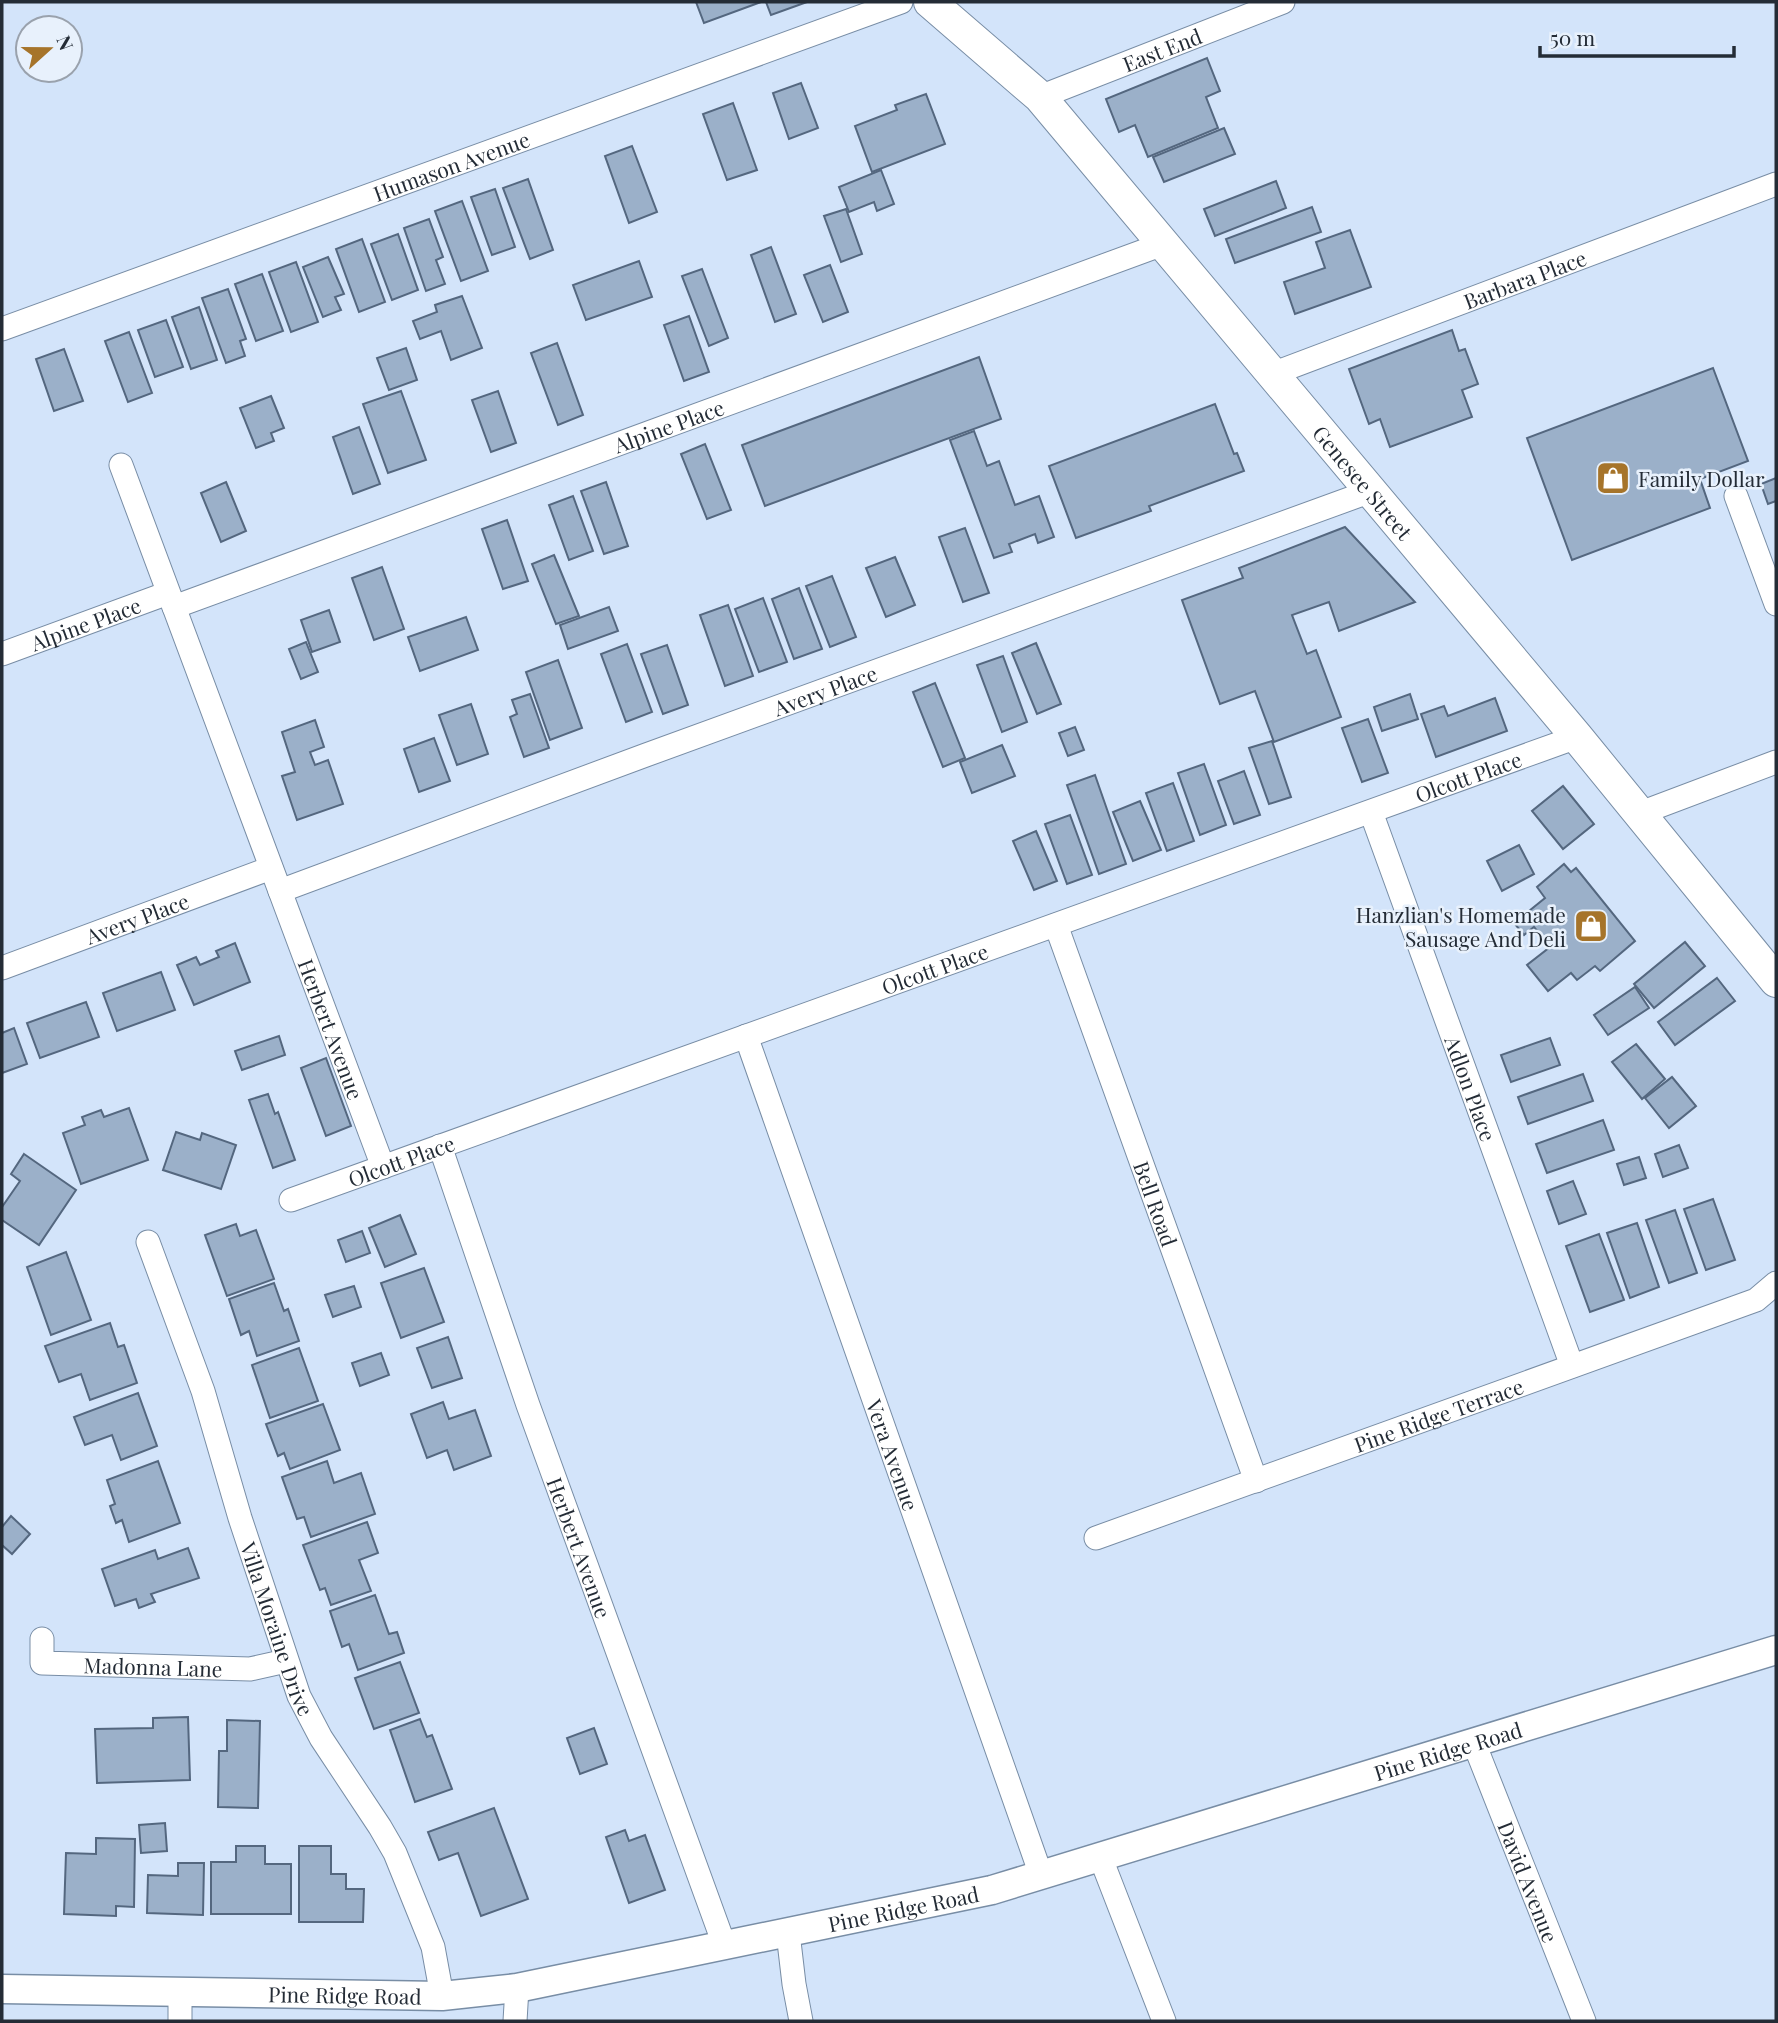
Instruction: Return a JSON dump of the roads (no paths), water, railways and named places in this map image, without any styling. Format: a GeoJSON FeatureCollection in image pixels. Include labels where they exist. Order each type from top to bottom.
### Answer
{"type":"FeatureCollection","features":[{"type":"Feature","properties":{"kind":"main road","name":"Genesee Street"},"geometry":{"type":"LineString","coordinates":[[930,2],[1040,97],[1577,737],[1776,982]]}},
{"type":"Feature","properties":{"kind":"street","name":"Humason Avenue"},"geometry":{"type":"LineString","coordinates":[[2,329],[901,2]]}},
{"type":"Feature","properties":{"kind":"street","name":"East End"},"geometry":{"type":"LineString","coordinates":[[1040,97],[1250,8],[1283,2]]}},
{"type":"Feature","properties":{"kind":"street","name":"Barbara Place"},"geometry":{"type":"LineString","coordinates":[[1272,373],[1776,184]]}},
{"type":"Feature","properties":{"kind":"street","name":"Alpine Place"},"geometry":{"type":"LineString","coordinates":[[2,654],[171,600],[1163,244]]}},
{"type":"Feature","properties":{"kind":"street"},"geometry":{"type":"LineString","coordinates":[[121,465],[271,868]]}},
{"type":"Feature","properties":{"kind":"street","name":"Avery Place"},"geometry":{"type":"LineString","coordinates":[[280,891],[672,745],[1371,491]]}},
{"type":"Feature","properties":{"kind":"street"},"geometry":{"type":"LineString","coordinates":[[1736,496],[1776,604]]}},
{"type":"Feature","properties":{"kind":"street","name":"Olcott Place"},"geometry":{"type":"LineString","coordinates":[[292,1200],[1577,737]]}},
{"type":"Feature","properties":{"kind":"street"},"geometry":{"type":"LineString","coordinates":[[1638,814],[1776,762]]}},
{"type":"Feature","properties":{"kind":"street","name":"Adlon Place"},"geometry":{"type":"LineString","coordinates":[[1371,811],[1572,1366]]}},
{"type":"Feature","properties":{"kind":"street","name":"Avery Place"},"geometry":{"type":"LineString","coordinates":[[2,968],[271,868]]}},
{"type":"Feature","properties":{"kind":"street","name":"Herbert Avenue"},"geometry":{"type":"LineString","coordinates":[[271,868],[383,1167]]}},
{"type":"Feature","properties":{"kind":"street","name":"Bell Road"},"geometry":{"type":"LineString","coordinates":[[1056,925],[1256,1481]]}},
{"type":"Feature","properties":{"kind":"street","name":"Vera Avenue"},"geometry":{"type":"LineString","coordinates":[[746,1036],[1041,1875]]}},
{"type":"Feature","properties":{"kind":"street","name":"Herbert Avenue"},"geometry":{"type":"LineString","coordinates":[[440,1146],[528,1405],[725,1947]]}},
{"type":"Feature","properties":{"kind":"street","name":"Villa Moraine Drive"},"geometry":{"type":"LineString","coordinates":[[148,1242],[203,1391],[299,1696],[321,1738],[395,1853],[433,1947],[443,1996]]}},
{"type":"Feature","properties":{"kind":"street","name":"Pine Ridge Terrace"},"geometry":{"type":"LineString","coordinates":[[1097,1538],[1756,1300],[1776,1283]]}},
{"type":"Feature","properties":{"kind":"street","name":"Madonna Lane"},"geometry":{"type":"LineString","coordinates":[[42,1639],[42,1663],[250,1669],[286,1661]]}},
{"type":"Feature","properties":{"kind":"street","name":"Pine Ridge Road"},"geometry":{"type":"LineString","coordinates":[[2,1989],[443,1996],[517,1988],[992,1890],[1776,1650]]}},
{"type":"Feature","properties":{"kind":"street","name":"David Avenue"},"geometry":{"type":"LineString","coordinates":[[1474,1743],[1584,2021]]}},
{"type":"Feature","properties":{"kind":"street"},"geometry":{"type":"LineString","coordinates":[[1100,1856],[1164,2021]]}},
{"type":"Feature","properties":{"kind":"street"},"geometry":{"type":"LineString","coordinates":[[788,1933],[801,2021]]}},
{"type":"Feature","properties":{"kind":"street"},"geometry":{"type":"LineString","coordinates":[[515,2021],[517,1988]]}},
{"type":"Feature","properties":{"kind":"street"},"geometry":{"type":"LineString","coordinates":[[180,1993],[180,2021]]}},
{"type":"Feature","properties":{"kind":"place","name":"Family Dollar"},"geometry":{"type":"Point","coordinates":[1613,478]}},
{"type":"Feature","properties":{"kind":"place","name":"Hanzlian's Homemade Sausage And Deli"},"geometry":{"type":"Point","coordinates":[1591,926]}}]}
